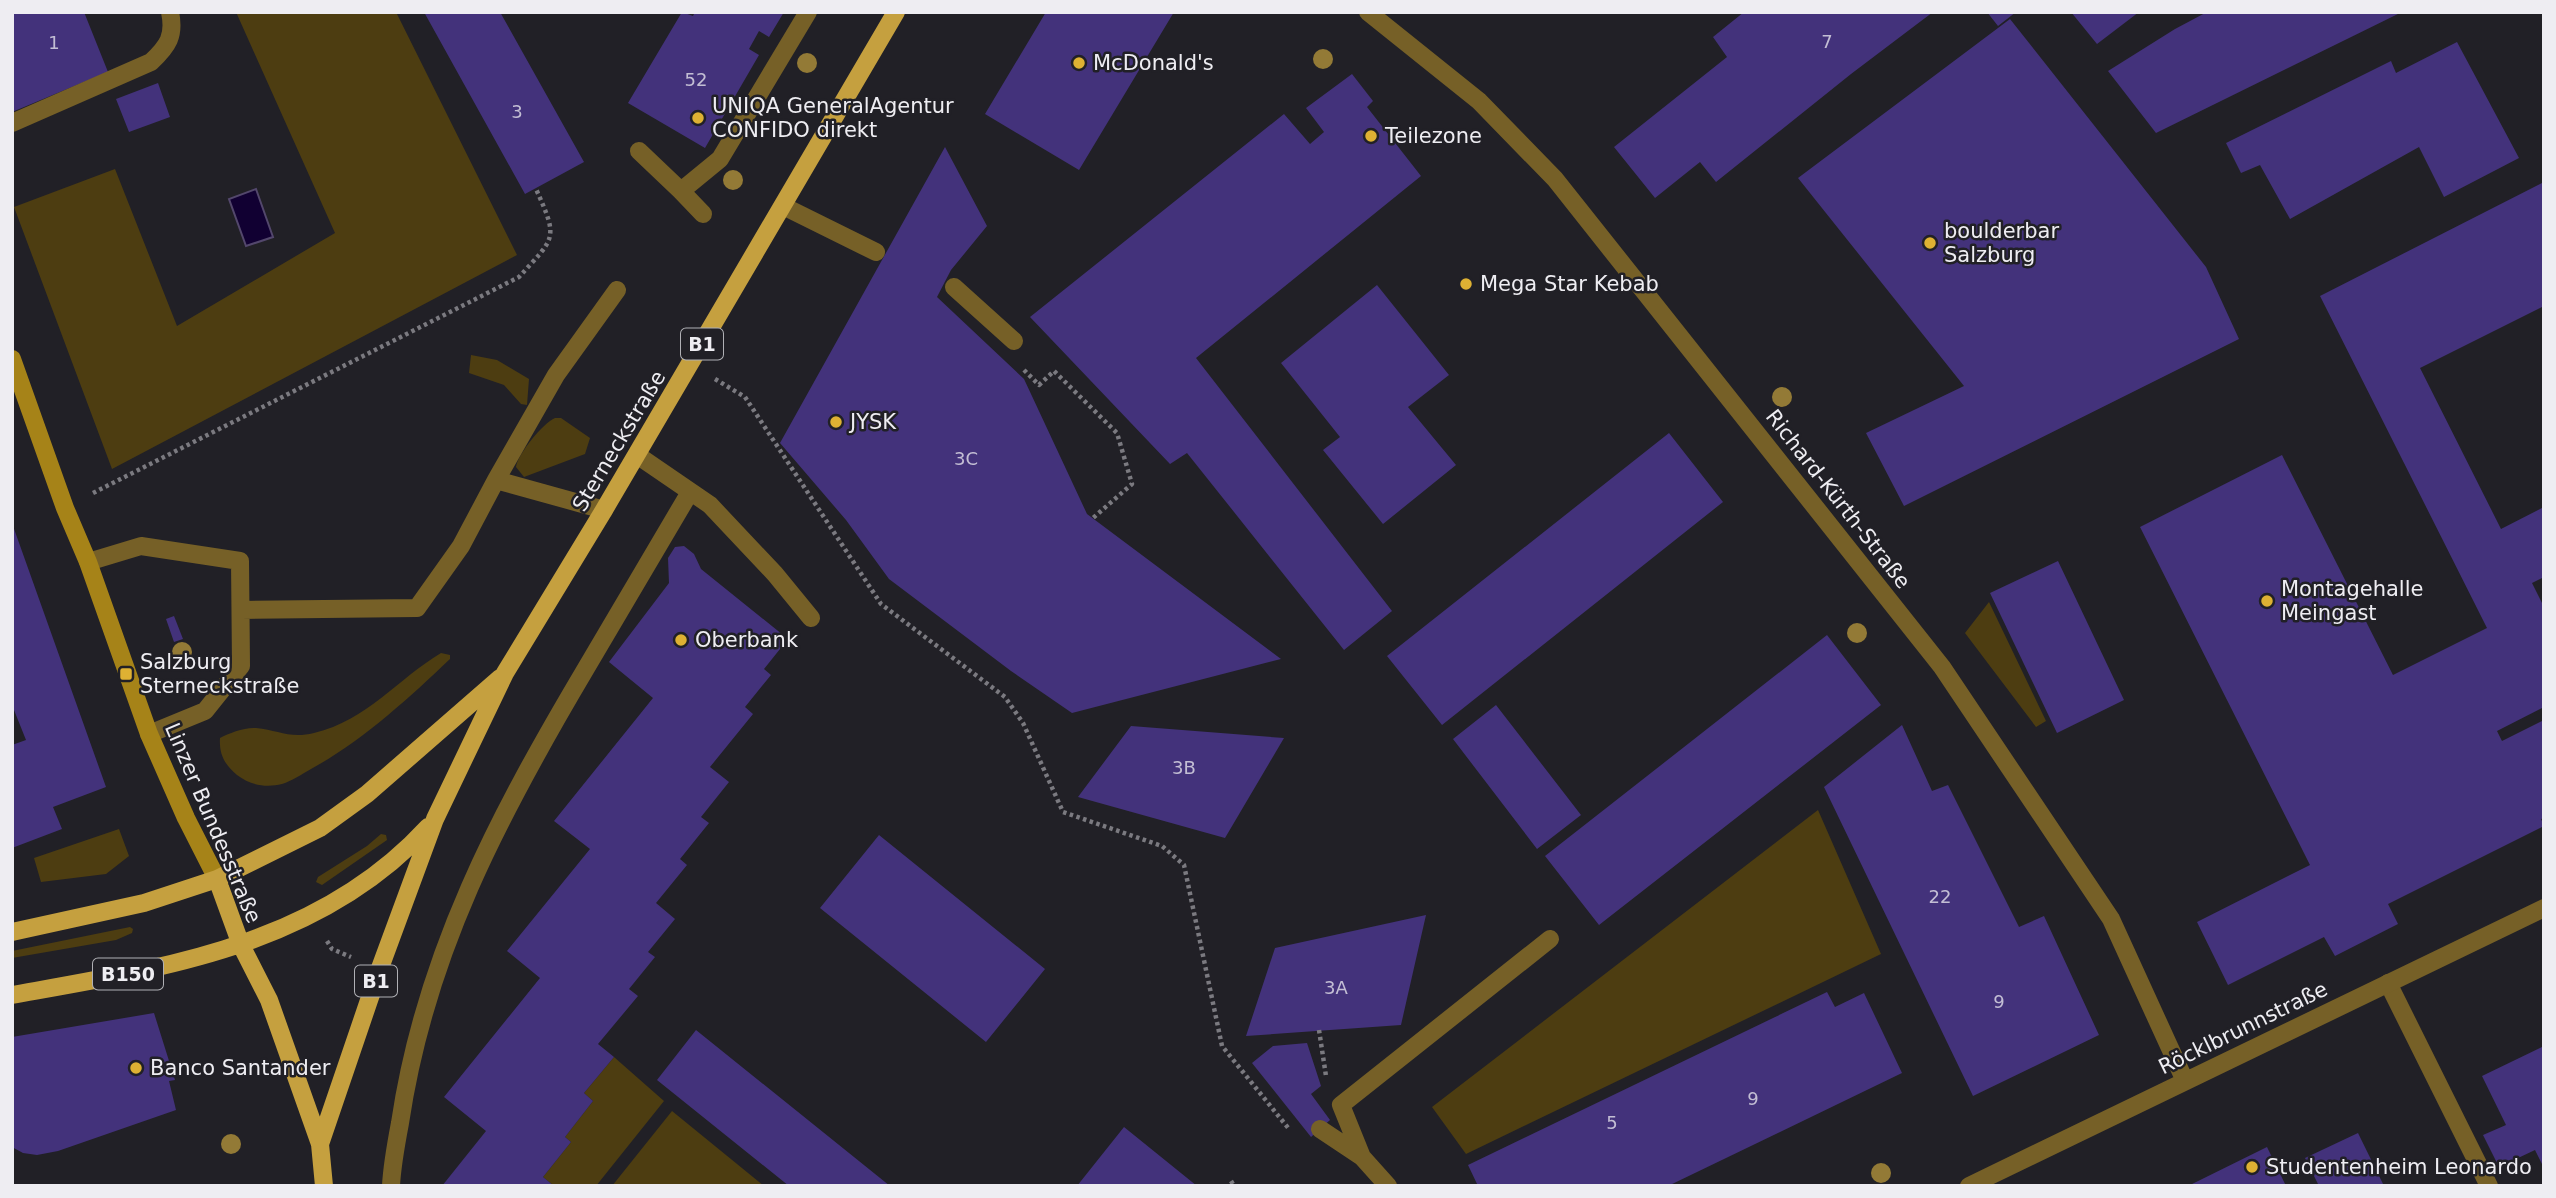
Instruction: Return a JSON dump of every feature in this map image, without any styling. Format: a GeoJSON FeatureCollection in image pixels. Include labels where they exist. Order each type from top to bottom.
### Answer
{"type":"FeatureCollection","features":[{"type":"Feature","properties":{"kind":"main road","name":"Sterneckstraße"},"geometry":{"type":"LineString","coordinates":[[320,1144],[380,968],[435,819],[505,673],[637,455],[896,12]]}},
{"type":"Feature","properties":{"kind":"main road","name":"Sterneckstraße"},"geometry":{"type":"LineString","coordinates":[[12,932],[144,903],[217,879],[320,828],[367,794],[505,673]]}},
{"type":"Feature","properties":{"kind":"main road","name":"Sterneckstraße"},"geometry":{"type":"LineString","coordinates":[[241,945],[349,895],[411,845],[435,819]]}},
{"type":"Feature","properties":{"kind":"main road","name":"Linzer Bundesstraße"},"geometry":{"type":"LineString","coordinates":[[217,879],[241,945],[269,1000],[320,1144],[324,1186]]}},
{"type":"Feature","properties":{"kind":"main road","name":"B150"},"geometry":{"type":"LineString","coordinates":[[12,995],[159,968],[241,945]]}},
{"type":"Feature","properties":{"kind":"street"},"geometry":{"type":"LineString","coordinates":[[12,123],[151,62],[167,48],[172,25],[170,12]]}},
{"type":"Feature","properties":{"kind":"street"},"geometry":{"type":"LineString","coordinates":[[681,191],[720,159],[808,12]]}},
{"type":"Feature","properties":{"kind":"street","name":"Richard-Kürth-Straße"},"geometry":{"type":"LineString","coordinates":[[1368,12],[1479,101],[1555,179],[1942,667],[2111,919],[2185,1081]]}},
{"type":"Feature","properties":{"kind":"street"},"geometry":{"type":"LineString","coordinates":[[639,151],[703,214]]}},
{"type":"Feature","properties":{"kind":"street"},"geometry":{"type":"LineString","coordinates":[[783,206],[876,252]]}},
{"type":"Feature","properties":{"kind":"street"},"geometry":{"type":"LineString","coordinates":[[954,287],[1014,341]]}},
{"type":"Feature","properties":{"kind":"street"},"geometry":{"type":"LineString","coordinates":[[242,610],[417,608],[461,546],[556,375],[617,289]]}},
{"type":"Feature","properties":{"kind":"street","name":"Linzer Bundesstraße"},"geometry":{"type":"LineString","coordinates":[[12,359],[149,734],[217,879]]}},
{"type":"Feature","properties":{"kind":"street"},"geometry":{"type":"LineString","coordinates":[[637,455],[710,505],[775,574],[811,618]]}},
{"type":"Feature","properties":{"kind":"street"},"geometry":{"type":"LineString","coordinates":[[496,480],[604,510]]}},
{"type":"Feature","properties":{"kind":"street"},"geometry":{"type":"LineString","coordinates":[[390,1186],[407,1073],[430,986],[454,920],[490,842],[547,735],[690,492]]}},
{"type":"Feature","properties":{"kind":"street"},"geometry":{"type":"LineString","coordinates":[[88,562],[141,546],[240,561],[241,666],[205,711],[149,734]]}},
{"type":"Feature","properties":{"kind":"street","name":"Röcklbrunnstraße"},"geometry":{"type":"LineString","coordinates":[[1969,1186],[2388,983],[2542,915]]}},
{"type":"Feature","properties":{"kind":"street"},"geometry":{"type":"LineString","coordinates":[[1362,1157],[1341,1105],[1550,939]]}},
{"type":"Feature","properties":{"kind":"street"},"geometry":{"type":"LineString","coordinates":[[2388,983],[2490,1186]]}},
{"type":"Feature","properties":{"kind":"street"},"geometry":{"type":"LineString","coordinates":[[1320,1129],[1362,1157],[1388,1186]]}},
{"type":"Feature","properties":{"kind":"path"},"geometry":{"type":"LineString","coordinates":[[65,508],[519,277],[548,244],[552,223],[536,189]]}},
{"type":"Feature","properties":{"kind":"path"},"geometry":{"type":"LineString","coordinates":[[1014,341],[1010,356],[1039,385],[1054,371],[1117,433],[1132,484],[1093,518]]}},
{"type":"Feature","properties":{"kind":"path"},"geometry":{"type":"LineString","coordinates":[[690,364],[745,397],[881,604],[1005,697],[1023,723],[1063,812],[1162,846],[1184,865],[1222,1046],[1291,1132]]}},
{"type":"Feature","properties":{"kind":"path"},"geometry":{"type":"LineString","coordinates":[[1319,1030],[1326,1076],[1341,1105]]}},
{"type":"Feature","properties":{"kind":"shaded area"},"geometry":{"type":"Polygon","coordinates":[[[236,12],[396,12],[517,255],[112,469],[14,207],[115,169],[177,326],[335,233],[236,12]]]}},
{"type":"Feature","properties":{"kind":"shaded area"},"geometry":{"type":"Polygon","coordinates":[[[256,189],[273,237],[246,246],[229,199],[256,189]]]}},
{"type":"Feature","properties":{"kind":"shaded area"},"geometry":{"type":"Polygon","coordinates":[[[471,355],[497,360],[529,379],[527,405],[521,404],[504,385],[469,373],[471,355]]]}},
{"type":"Feature","properties":{"kind":"shaded area"},"geometry":{"type":"Polygon","coordinates":[[[555,418],[561,418],[590,438],[585,454],[524,477],[516,467],[521,455],[538,432],[555,418]]]}},
{"type":"Feature","properties":{"kind":"shaded area"},"geometry":{"type":"Polygon","coordinates":[[[1989,602],[2046,721],[2036,727],[1965,633],[1989,602]]]}},
{"type":"Feature","properties":{"kind":"shaded area"},"geometry":{"type":"Polygon","coordinates":[[[441,653],[450,655],[450,659],[384,718],[330,758],[289,781],[270,786],[258,785],[237,775],[223,758],[220,738],[237,731],[252,728],[298,735],[314,733],[350,719],[441,653]]]}},
{"type":"Feature","properties":{"kind":"shaded area"},"geometry":{"type":"Polygon","coordinates":[[[1818,810],[1881,954],[1466,1154],[1432,1107],[1818,810]]]}},
{"type":"Feature","properties":{"kind":"shaded area"},"geometry":{"type":"Polygon","coordinates":[[[119,829],[129,856],[106,874],[41,882],[34,858],[119,829]]]}},
{"type":"Feature","properties":{"kind":"shaded area"},"geometry":{"type":"Polygon","coordinates":[[[381,834],[386,835],[387,840],[322,885],[316,882],[318,877],[381,834]]]}},
{"type":"Feature","properties":{"kind":"shaded area"},"geometry":{"type":"Polygon","coordinates":[[[130,927],[133,929],[132,933],[116,940],[12,958],[12,951],[130,927]]]}},
{"type":"Feature","properties":{"kind":"shaded area"},"geometry":{"type":"Polygon","coordinates":[[[614,1057],[664,1101],[596,1186],[554,1186],[543,1177],[571,1142],[565,1137],[593,1101],[584,1093],[614,1057]]]}},
{"type":"Feature","properties":{"kind":"shaded area"},"geometry":{"type":"Polygon","coordinates":[[[672,1111],[764,1186],[612,1186],[672,1111]]]}},
{"type":"Feature","properties":{"kind":"building"},"geometry":{"type":"Polygon","coordinates":[[[12,12],[84,12],[108,72],[12,112],[12,12]]]}},
{"type":"Feature","properties":{"kind":"building"},"geometry":{"type":"Polygon","coordinates":[[[424,12],[500,12],[584,162],[525,194],[424,12]]]}},
{"type":"Feature","properties":{"kind":"building"},"geometry":{"type":"Polygon","coordinates":[[[682,12],[693,16],[695,12],[784,12],[769,37],[759,31],[749,49],[759,55],[705,148],[628,103],[682,12]]]}},
{"type":"Feature","properties":{"kind":"building","name":"McDonald's"},"geometry":{"type":"Polygon","coordinates":[[[1046,12],[1174,12],[1079,170],[985,114],[1046,12]]]}},
{"type":"Feature","properties":{"kind":"building"},"geometry":{"type":"Polygon","coordinates":[[[1744,12],[1933,12],[1716,182],[1700,162],[1655,198],[1614,147],[1727,57],[1713,37],[1744,12]]]}},
{"type":"Feature","properties":{"kind":"building"},"geometry":{"type":"Polygon","coordinates":[[[1987,12],[2016,12],[1998,26],[1987,12]]]}},
{"type":"Feature","properties":{"kind":"building"},"geometry":{"type":"Polygon","coordinates":[[[2071,12],[2139,12],[2097,44],[2071,12]]]}},
{"type":"Feature","properties":{"kind":"building"},"geometry":{"type":"Polygon","coordinates":[[[2207,12],[2402,12],[2156,133],[2108,71],[2207,12]]]}},
{"type":"Feature","properties":{"kind":"building"},"geometry":{"type":"Polygon","coordinates":[[[2010,19],[2206,267],[2239,339],[1904,506],[1866,433],[1964,386],[1798,178],[2010,19]]]}},
{"type":"Feature","properties":{"kind":"building"},"geometry":{"type":"Polygon","coordinates":[[[2457,42],[2519,158],[2444,197],[2419,147],[2290,219],[2260,165],[2241,173],[2226,143],[2391,61],[2396,73],[2457,42]]]}},
{"type":"Feature","properties":{"kind":"building"},"geometry":{"type":"Polygon","coordinates":[[[1352,74],[1373,101],[1367,107],[1421,176],[1196,358],[1392,611],[1344,650],[1187,453],[1170,464],[1030,317],[1284,114],[1310,144],[1324,132],[1306,108],[1352,74]]]}},
{"type":"Feature","properties":{"kind":"building"},"geometry":{"type":"Polygon","coordinates":[[[158,83],[170,117],[129,132],[116,99],[158,83]]]}},
{"type":"Feature","properties":{"kind":"building"},"geometry":{"type":"Polygon","coordinates":[[[945,147],[987,226],[951,270],[937,297],[1024,379],[1087,514],[1281,659],[1072,713],[1011,671],[889,579],[846,520],[780,443],[945,147]]]}},
{"type":"Feature","properties":{"kind":"building"},"geometry":{"type":"Polygon","coordinates":[[[2544,182],[2544,306],[2420,368],[2501,529],[2544,507],[2544,577],[2532,583],[2544,607],[2544,707],[2497,731],[2502,741],[2544,720],[2544,818],[2541,819],[2544,826],[2388,904],[2398,924],[2335,956],[2324,937],[2228,985],[2197,922],[2310,865],[2140,527],[2282,455],[2393,675],[2487,628],[2320,296],[2544,182]]]}},
{"type":"Feature","properties":{"kind":"building"},"geometry":{"type":"Polygon","coordinates":[[[1377,285],[1449,375],[1408,407],[1456,465],[1383,524],[1323,450],[1340,437],[1281,363],[1377,285]]]}},
{"type":"Feature","properties":{"kind":"building"},"geometry":{"type":"Polygon","coordinates":[[[1669,433],[1723,502],[1442,725],[1387,656],[1669,433]]]}},
{"type":"Feature","properties":{"kind":"building"},"geometry":{"type":"Polygon","coordinates":[[[13,526],[106,787],[53,807],[62,829],[12,848],[12,745],[26,740],[12,705],[13,526]]]}},
{"type":"Feature","properties":{"kind":"building"},"geometry":{"type":"Polygon","coordinates":[[[684,546],[694,554],[701,569],[788,639],[764,669],[771,675],[745,707],[753,714],[710,767],[729,782],[701,817],[709,823],[680,859],[687,865],[656,903],[675,919],[648,952],[655,957],[629,989],[638,996],[598,1044],[614,1057],[584,1093],[593,1101],[565,1137],[571,1142],[543,1177],[554,1186],[442,1186],[486,1131],[444,1097],[540,978],[507,951],[590,849],[554,821],[653,698],[609,662],[669,583],[668,558],[675,547],[684,546]]]}},
{"type":"Feature","properties":{"kind":"building"},"geometry":{"type":"Polygon","coordinates":[[[2058,561],[2124,700],[2057,733],[1990,593],[2058,561]]]}},
{"type":"Feature","properties":{"kind":"building"},"geometry":{"type":"Polygon","coordinates":[[[174,616],[183,639],[174,642],[166,619],[174,616]]]}},
{"type":"Feature","properties":{"kind":"building"},"geometry":{"type":"Polygon","coordinates":[[[1827,635],[1881,705],[1599,925],[1545,856],[1827,635]]]}},
{"type":"Feature","properties":{"kind":"building"},"geometry":{"type":"Polygon","coordinates":[[[1496,705],[1581,815],[1537,849],[1453,739],[1496,705]]]}},
{"type":"Feature","properties":{"kind":"building"},"geometry":{"type":"Polygon","coordinates":[[[1902,725],[1932,791],[1948,785],[2019,927],[2044,916],[2099,1035],[1973,1096],[1824,787],[1902,725]]]}},
{"type":"Feature","properties":{"kind":"building"},"geometry":{"type":"Polygon","coordinates":[[[1131,726],[1284,738],[1225,838],[1078,797],[1131,726]]]}},
{"type":"Feature","properties":{"kind":"building"},"geometry":{"type":"Polygon","coordinates":[[[879,835],[1045,969],[986,1042],[820,908],[879,835]]]}},
{"type":"Feature","properties":{"kind":"building"},"geometry":{"type":"Polygon","coordinates":[[[1426,915],[1401,1025],[1246,1036],[1275,948],[1426,915]]]}},
{"type":"Feature","properties":{"kind":"building"},"geometry":{"type":"Polygon","coordinates":[[[1827,992],[1835,1007],[1864,993],[1902,1073],[1668,1186],[1478,1186],[1468,1165],[1827,992]]]}},
{"type":"Feature","properties":{"kind":"building"},"geometry":{"type":"Polygon","coordinates":[[[154,1013],[175,1080],[169,1081],[176,1110],[58,1151],[37,1155],[23,1153],[12,1147],[12,1037],[154,1013]]]}},
{"type":"Feature","properties":{"kind":"building"},"geometry":{"type":"Polygon","coordinates":[[[696,1030],[890,1186],[789,1186],[657,1080],[696,1030]]]}},
{"type":"Feature","properties":{"kind":"building"},"geometry":{"type":"Polygon","coordinates":[[[1307,1043],[1321,1086],[1311,1094],[1330,1120],[1311,1137],[1252,1063],[1273,1046],[1307,1043]]]}},
{"type":"Feature","properties":{"kind":"building"},"geometry":{"type":"Polygon","coordinates":[[[2544,1046],[2544,1168],[2535,1150],[2499,1167],[2483,1135],[2506,1125],[2482,1076],[2544,1046]]]}},
{"type":"Feature","properties":{"kind":"building"},"geometry":{"type":"Polygon","coordinates":[[[1124,1127],[1197,1186],[1077,1186],[1124,1127]]]}},
{"type":"Feature","properties":{"kind":"building"},"geometry":{"type":"Polygon","coordinates":[[[2358,1133],[2384,1186],[2319,1186],[2305,1158],[2358,1133]]]}},
{"type":"Feature","properties":{"kind":"building","name":"Studentenheim Leonardo"},"geometry":{"type":"Polygon","coordinates":[[[2267,1147],[2286,1186],[2188,1186],[2267,1147]]]}},
{"type":"Feature","properties":{"kind":"place","name":"McDonald's"},"geometry":{"type":"Point","coordinates":[1079,63]}},
{"type":"Feature","properties":{"kind":"place","name":"UNIQA GeneralAgentur CONFIDO direkt"},"geometry":{"type":"Point","coordinates":[698,118]}},
{"type":"Feature","properties":{"kind":"place","name":"Teilezone"},"geometry":{"type":"Point","coordinates":[1371,136]}},
{"type":"Feature","properties":{"kind":"place","name":"boulderbar Salzburg"},"geometry":{"type":"Point","coordinates":[1930,243]}},
{"type":"Feature","properties":{"kind":"place","name":"Mega Star Kebab"},"geometry":{"type":"Point","coordinates":[1466,284]}},
{"type":"Feature","properties":{"kind":"place","name":"JYSK"},"geometry":{"type":"Point","coordinates":[836,422]}},
{"type":"Feature","properties":{"kind":"place","name":"Montagehalle Meingast"},"geometry":{"type":"Point","coordinates":[2267,601]}},
{"type":"Feature","properties":{"kind":"place","name":"Oberbank"},"geometry":{"type":"Point","coordinates":[681,640]}},
{"type":"Feature","properties":{"kind":"place","name":"Salzburg Sterneckstraße"},"geometry":{"type":"Point","coordinates":[126,674]}},
{"type":"Feature","properties":{"kind":"place","name":"Banco Santander"},"geometry":{"type":"Point","coordinates":[136,1068]}},
{"type":"Feature","properties":{"kind":"place","name":"Studentenheim Leonardo"},"geometry":{"type":"Point","coordinates":[2252,1167]}}]}
